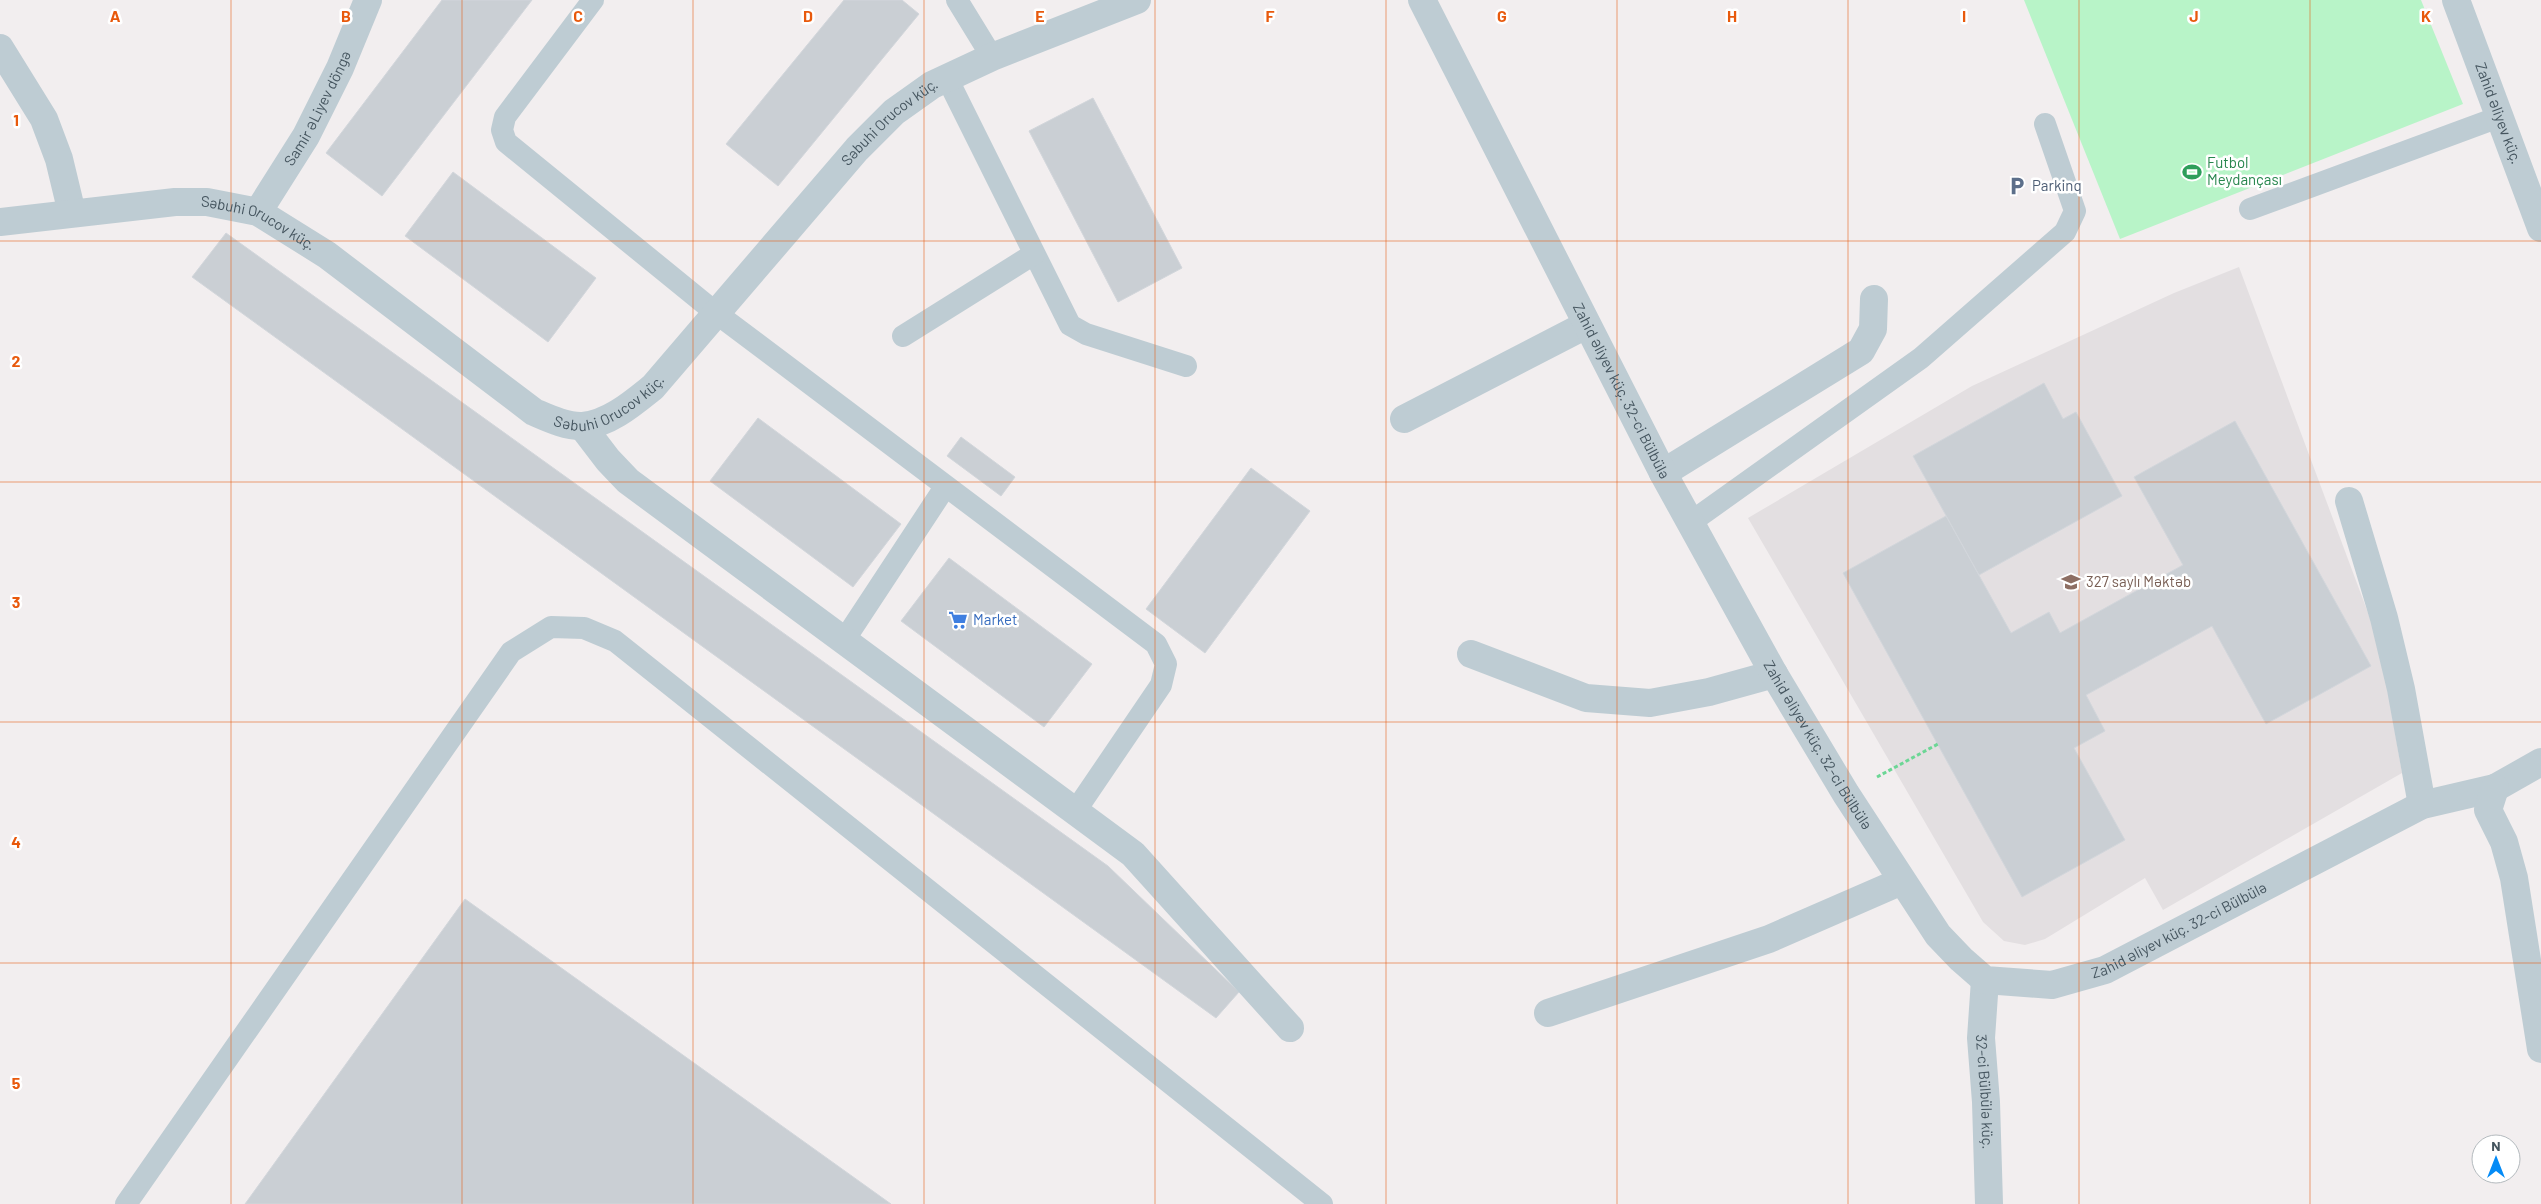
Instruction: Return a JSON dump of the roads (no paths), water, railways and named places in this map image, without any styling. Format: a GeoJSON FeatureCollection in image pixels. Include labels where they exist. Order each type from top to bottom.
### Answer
{"type":"FeatureCollection","features":[{"type":"Feature","properties":{"kind":"street","name":"Səbuhi Orucov küç."},"geometry":{"type":"LineString","coordinates":[[0,222],[175,202],[207,202],[258,212],[327,255],[534,412],[557,421],[582,426],[627,409],[653,387],[869,137],[894,112],[932,85],[992,57],[1137,0]]}},
{"type":"Feature","properties":{"kind":"street","name":"Zahid Əliyev küç. 32-ci Bülbülə"},"geometry":{"type":"LineString","coordinates":[[1422,0],[1662,473],[1774,674],[1846,794],[1938,935],[1985,980],[2052,985],[2105,970],[2422,805],[2495,788],[2541,762]]}},
{"type":"Feature","properties":{"kind":"street","name":"Zahid Əliyev küç."},"geometry":{"type":"LineString","coordinates":[[2456,0],[2541,228]]}},
{"type":"Feature","properties":{"kind":"street","name":"Samir ƏLiyev döngə"},"geometry":{"type":"LineString","coordinates":[[258,212],[306,136],[340,68],[363,2]]}},
{"type":"Feature","properties":{"kind":"street"},"geometry":{"type":"LineString","coordinates":[[0,48],[44,119],[60,159],[72,213]]}},
{"type":"Feature","properties":{"kind":"street"},"geometry":{"type":"LineString","coordinates":[[1662,473],[1861,351],[1873,329],[1874,299]]}},
{"type":"Feature","properties":{"kind":"street"},"geometry":{"type":"LineString","coordinates":[[1404,419],[1586,325]]}},
{"type":"Feature","properties":{"kind":"street"},"geometry":{"type":"LineString","coordinates":[[582,426],[628,482],[1074,813],[1133,854],[1290,1028]]}},
{"type":"Feature","properties":{"kind":"street"},"geometry":{"type":"LineString","coordinates":[[2349,500],[2384,618],[2401,689],[2422,805]]}},
{"type":"Feature","properties":{"kind":"street"},"geometry":{"type":"LineString","coordinates":[[1471,654],[1586,698],[1650,703],[1709,692],[1774,674]]}},
{"type":"Feature","properties":{"kind":"street"},"geometry":{"type":"LineString","coordinates":[[2495,788],[2488,810],[2504,842],[2514,878],[2541,1049]]}},
{"type":"Feature","properties":{"kind":"street"},"geometry":{"type":"LineString","coordinates":[[1548,1013],[1769,939],[1902,881]]}},
{"type":"Feature","properties":{"kind":"street","name":"32-ci Bülbülə küç."},"geometry":{"type":"LineString","coordinates":[[1985,980],[1981,1038],[1986,1102],[1990,1204]]}},
{"type":"Feature","properties":{"kind":"lane"},"geometry":{"type":"LineString","coordinates":[[593,0],[505,117],[502,130],[506,142],[716,313],[1156,644],[1166,664],[1161,685],[1074,813]]}},
{"type":"Feature","properties":{"kind":"lane"},"geometry":{"type":"LineString","coordinates":[[957,0],[992,57]]}},
{"type":"Feature","properties":{"kind":"lane"},"geometry":{"type":"LineString","coordinates":[[947,78],[1070,325],[1086,334],[1186,366]]}},
{"type":"Feature","properties":{"kind":"lane"},"geometry":{"type":"LineString","coordinates":[[2250,209],[2499,117]]}},
{"type":"Feature","properties":{"kind":"lane"},"geometry":{"type":"LineString","coordinates":[[1691,522],[1922,358],[2065,232],[2075,211],[2045,124]]}},
{"type":"Feature","properties":{"kind":"lane"},"geometry":{"type":"LineString","coordinates":[[903,336],[1034,254]]}},
{"type":"Feature","properties":{"kind":"lane"},"geometry":{"type":"LineString","coordinates":[[842,642],[945,487]]}},
{"type":"Feature","properties":{"kind":"lane"},"geometry":{"type":"LineString","coordinates":[[126,1204],[511,652],[551,627],[584,628],[615,641],[1322,1204]]}},
{"type":"Feature","properties":{"kind":"place","name":"Futbol Meydançası"},"geometry":{"type":"Point","coordinates":[2192,172]}},
{"type":"Feature","properties":{"kind":"place","name":"Parkinq"},"geometry":{"type":"Point","coordinates":[2017,186]}},
{"type":"Feature","properties":{"kind":"place","name":"327 saylı Məktəb"},"geometry":{"type":"Point","coordinates":[2071,582]}},
{"type":"Feature","properties":{"kind":"place","name":"Market"},"geometry":{"type":"Point","coordinates":[958,620]}}]}
